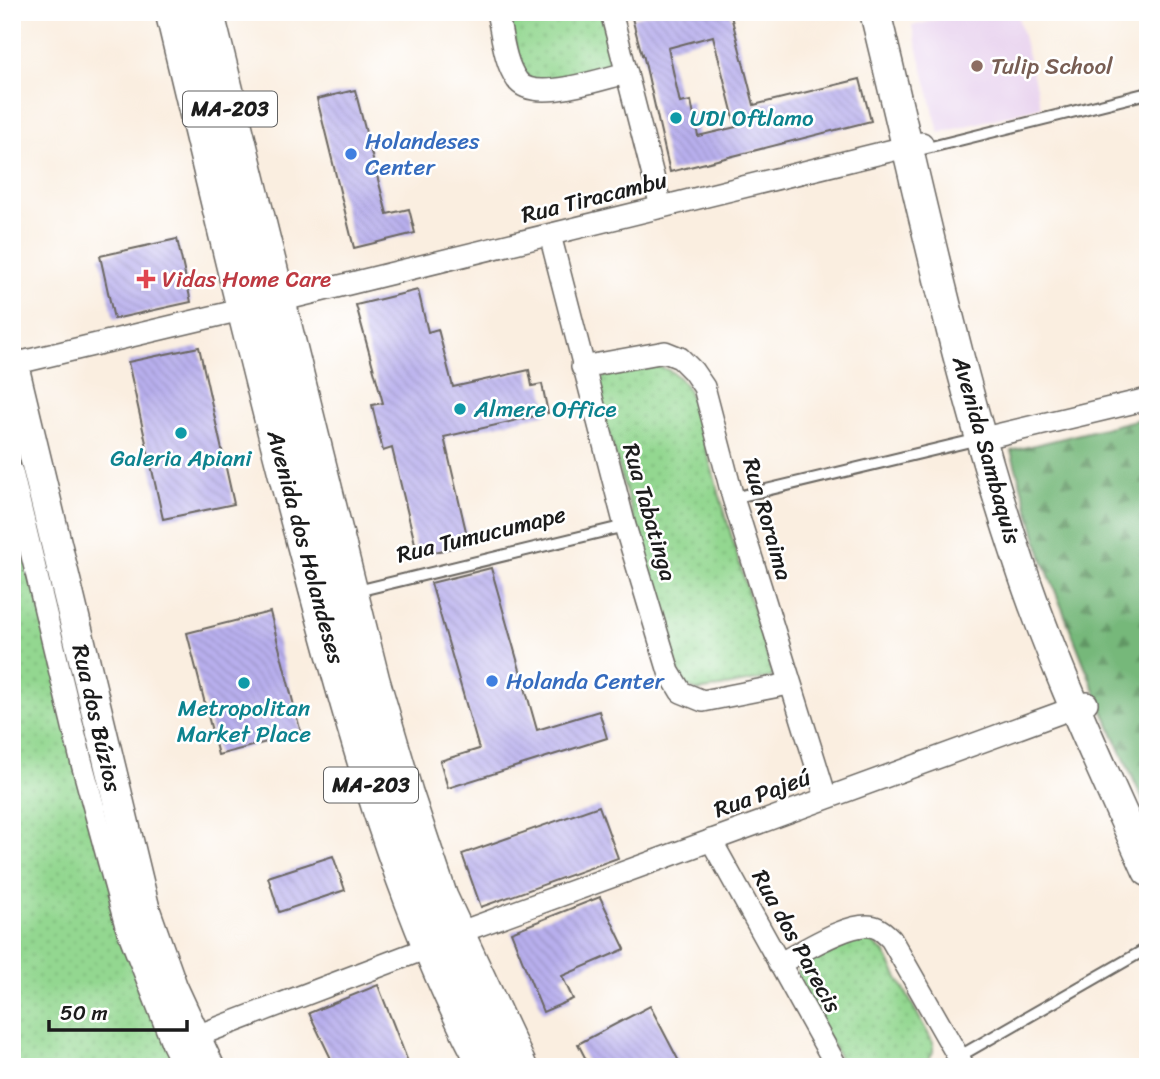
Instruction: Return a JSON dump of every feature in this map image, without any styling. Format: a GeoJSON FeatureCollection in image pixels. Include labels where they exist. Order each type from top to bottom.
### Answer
{"type":"FeatureCollection","features":[{"type":"Feature","properties":{"kind":"main road","name":"Avenida dos Holandeses"},"geometry":{"type":"LineString","coordinates":[[173,12],[290,490],[373,791],[443,940],[519,1067]]}},
{"type":"Feature","properties":{"kind":"main road","name":"Avenida dos Holandeses"},"geometry":{"type":"LineString","coordinates":[[206,12],[372,681],[440,898],[443,940],[462,1019],[487,1067]]}},
{"type":"Feature","properties":{"kind":"main road","name":"Avenida Sambaquis"},"geometry":{"type":"LineString","coordinates":[[875,12],[918,146]]}},
{"type":"Feature","properties":{"kind":"main road","name":"Avenida Sambaquis"},"geometry":{"type":"LineString","coordinates":[[890,12],[918,146],[1018,561],[1148,871]]}},
{"type":"Feature","properties":{"kind":"main road"},"geometry":{"type":"LineString","coordinates":[[193,98],[212,92],[222,97],[242,183],[255,205]]}},
{"type":"Feature","properties":{"kind":"main road"},"geometry":{"type":"LineString","coordinates":[[229,245],[238,253],[243,263],[273,372],[277,379],[284,381],[297,377]]}},
{"type":"Feature","properties":{"kind":"main road","name":"Rua dos Búzios"},"geometry":{"type":"LineString","coordinates":[[13,363],[145,911],[172,987],[209,1067]]}},
{"type":"Feature","properties":{"kind":"main road","name":"Avenida Sambaquis"},"geometry":{"type":"LineString","coordinates":[[1080,705],[1148,837]]}},
{"type":"Feature","properties":{"kind":"street"},"geometry":{"type":"LineString","coordinates":[[497,12],[510,66],[518,82],[528,89],[548,91],[626,72]]}},
{"type":"Feature","properties":{"kind":"street"},"geometry":{"type":"LineString","coordinates":[[611,12],[661,207]]}},
{"type":"Feature","properties":{"kind":"street","name":"Rua Tiracambu"},"geometry":{"type":"LineString","coordinates":[[279,301],[918,146]]}},
{"type":"Feature","properties":{"kind":"street","name":"Rua Tabatinga"},"geometry":{"type":"LineString","coordinates":[[550,235],[625,526],[669,672],[681,692],[703,701],[789,684]]}},
{"type":"Feature","properties":{"kind":"street"},"geometry":{"type":"LineString","coordinates":[[13,363],[245,309]]}},
{"type":"Feature","properties":{"kind":"street","name":"Rua Roraima"},"geometry":{"type":"LineString","coordinates":[[582,367],[665,352],[680,358],[704,387],[733,498],[826,797]]}},
{"type":"Feature","properties":{"kind":"street"},"geometry":{"type":"LineString","coordinates":[[987,437],[1148,399]]}},
{"type":"Feature","properties":{"kind":"street"},"geometry":{"type":"LineString","coordinates":[[12,472],[81,760],[126,926],[184,1067]]}},
{"type":"Feature","properties":{"kind":"street","name":"Rua Pajeú"},"geometry":{"type":"LineString","coordinates":[[194,1037],[443,940],[1080,705]]}},
{"type":"Feature","properties":{"kind":"street","name":"Rua dos Parecis"},"geometry":{"type":"LineString","coordinates":[[711,840],[837,1067]]}},
{"type":"Feature","properties":{"kind":"street"},"geometry":{"type":"LineString","coordinates":[[779,964],[844,931],[862,925],[877,927],[891,939],[954,1063]]}},
{"type":"Feature","properties":{"kind":"lane","name":"Rua Tiracambu"},"geometry":{"type":"LineString","coordinates":[[918,146],[1148,93]]}},
{"type":"Feature","properties":{"kind":"lane"},"geometry":{"type":"LineString","coordinates":[[733,498],[987,437]]}},
{"type":"Feature","properties":{"kind":"lane","name":"Rua Tumucumape"},"geometry":{"type":"LineString","coordinates":[[351,593],[625,526]]}},
{"type":"Feature","properties":{"kind":"lane"},"geometry":{"type":"LineString","coordinates":[[954,1063],[1148,948]]}},
{"type":"Feature","properties":{"kind":"shaded area","name":"Tulip School"},"geometry":{"type":"Polygon","coordinates":[[[965,12],[1017,12],[1041,107],[939,133],[912,26],[965,12]]]}},
{"type":"Feature","properties":{"kind":"green space"},"geometry":{"type":"Polygon","coordinates":[[[508,12],[601,12],[612,55],[611,68],[547,83],[533,82],[521,69],[508,12]]]}},
{"type":"Feature","properties":{"kind":"green space"},"geometry":{"type":"Polygon","coordinates":[[[656,366],[676,375],[689,391],[773,677],[699,691],[687,687],[678,670],[595,386],[605,376],[656,366]]]}},
{"type":"Feature","properties":{"kind":"green space"},"geometry":{"type":"Polygon","coordinates":[[[12,413],[195,1067],[12,1067],[12,413]]]}},
{"type":"Feature","properties":{"kind":"green space"},"geometry":{"type":"Polygon","coordinates":[[[1148,417],[1148,812],[1100,704],[1043,560],[1011,451],[1148,417]]]}},
{"type":"Feature","properties":{"kind":"green space"},"geometry":{"type":"Polygon","coordinates":[[[856,937],[872,942],[884,952],[933,1043],[933,1052],[924,1067],[845,1067],[798,984],[798,972],[804,963],[856,937]]]}},
{"type":"Feature","properties":{"kind":"building"},"geometry":{"type":"Polygon","coordinates":[[[657,12],[730,12],[754,105],[860,79],[871,121],[670,172],[632,18],[657,12]],[[713,36],[668,48],[680,103],[691,101],[698,136],[736,127],[713,36]]]}},
{"type":"Feature","properties":{"kind":"building","name":"Holandeses Center"},"geometry":{"type":"Polygon","coordinates":[[[355,90],[387,214],[409,209],[415,233],[354,248],[317,99],[355,90]]]}},
{"type":"Feature","properties":{"kind":"building","name":"Vidas Home Care"},"geometry":{"type":"Polygon","coordinates":[[[177,239],[191,302],[114,319],[100,256],[177,239]]]}},
{"type":"Feature","properties":{"kind":"building"},"geometry":{"type":"Polygon","coordinates":[[[418,290],[428,332],[438,329],[453,387],[529,370],[532,386],[542,384],[548,413],[444,437],[469,544],[418,556],[392,448],[383,451],[372,405],[383,403],[356,305],[418,290]]]}},
{"type":"Feature","properties":{"kind":"building","name":"Galeria Apiani"},"geometry":{"type":"Polygon","coordinates":[[[199,347],[234,504],[163,519],[128,362],[199,347]]]}},
{"type":"Feature","properties":{"kind":"building"},"geometry":{"type":"Polygon","coordinates":[[[491,568],[537,730],[599,711],[607,738],[448,788],[440,761],[479,749],[431,583],[491,568]]]}},
{"type":"Feature","properties":{"kind":"building","name":"Metropolitan Market Place"},"geometry":{"type":"Polygon","coordinates":[[[270,612],[301,733],[218,755],[187,633],[270,612]]]}},
{"type":"Feature","properties":{"kind":"building"},"geometry":{"type":"Polygon","coordinates":[[[599,806],[618,858],[481,907],[462,854],[599,806]]]}},
{"type":"Feature","properties":{"kind":"building"},"geometry":{"type":"Polygon","coordinates":[[[333,856],[345,890],[279,912],[268,877],[333,856]]]}},
{"type":"Feature","properties":{"kind":"building"},"geometry":{"type":"Polygon","coordinates":[[[600,897],[625,949],[562,976],[573,999],[543,1012],[511,932],[600,897]]]}},
{"type":"Feature","properties":{"kind":"building"},"geometry":{"type":"Polygon","coordinates":[[[378,985],[410,1067],[335,1067],[309,1013],[378,985]]]}},
{"type":"Feature","properties":{"kind":"building"},"geometry":{"type":"Polygon","coordinates":[[[650,1006],[682,1067],[590,1067],[578,1044],[650,1006]]]}},
{"type":"Feature","properties":{"kind":"place","name":"Tulip School"},"geometry":{"type":"Point","coordinates":[977,66]}},
{"type":"Feature","properties":{"kind":"place","name":"UDI Oftlamo"},"geometry":{"type":"Point","coordinates":[676,118]}},
{"type":"Feature","properties":{"kind":"place","name":"Holandeses Center"},"geometry":{"type":"Point","coordinates":[351,154]}},
{"type":"Feature","properties":{"kind":"place","name":"Vidas Home Care"},"geometry":{"type":"Point","coordinates":[146,279]}},
{"type":"Feature","properties":{"kind":"place","name":"Almere Office"},"geometry":{"type":"Point","coordinates":[460,409]}},
{"type":"Feature","properties":{"kind":"place","name":"Galeria Apiani"},"geometry":{"type":"Point","coordinates":[181,433]}},
{"type":"Feature","properties":{"kind":"place","name":"Holanda Center"},"geometry":{"type":"Point","coordinates":[492,681]}},
{"type":"Feature","properties":{"kind":"place","name":"Metropolitan Market Place"},"geometry":{"type":"Point","coordinates":[244,683]}}]}
